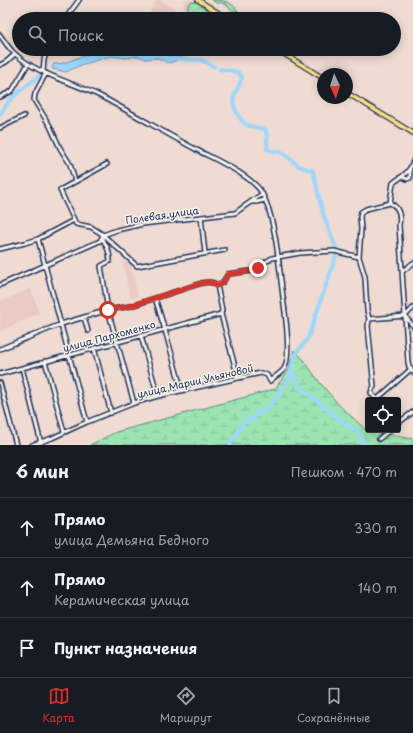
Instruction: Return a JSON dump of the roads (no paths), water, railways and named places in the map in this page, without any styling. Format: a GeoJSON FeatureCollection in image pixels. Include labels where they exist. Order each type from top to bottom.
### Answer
{"type":"FeatureCollection","features":[{"type":"Feature","properties":{"kind":"main road"},"geometry":{"type":"LineString","coordinates":[[198,0],[217,12]]}},
{"type":"Feature","properties":{"kind":"main road"},"geometry":{"type":"LineString","coordinates":[[287,56],[317,74]]}},
{"type":"Feature","properties":{"kind":"main road"},"geometry":{"type":"LineString","coordinates":[[353,97],[413,133]]}},
{"type":"Feature","properties":{"kind":"street"},"geometry":{"type":"LineString","coordinates":[[70,12],[79,0]]}},
{"type":"Feature","properties":{"kind":"street"},"geometry":{"type":"LineString","coordinates":[[0,35],[2,43],[12,51]]}},
{"type":"Feature","properties":{"kind":"street"},"geometry":{"type":"LineString","coordinates":[[0,65],[13,56]]}},
{"type":"Feature","properties":{"kind":"street"},"geometry":{"type":"LineString","coordinates":[[18,56],[28,64],[45,73],[100,96],[228,166],[253,182],[265,200],[273,227],[277,256]]}},
{"type":"Feature","properties":{"kind":"street"},"geometry":{"type":"LineString","coordinates":[[45,56],[45,73],[35,94],[34,100],[70,164],[76,181]]}},
{"type":"Feature","properties":{"kind":"street"},"geometry":{"type":"LineString","coordinates":[[0,97],[12,91],[28,64]]}},
{"type":"Feature","properties":{"kind":"street"},"geometry":{"type":"LineString","coordinates":[[0,128],[24,116]]}},
{"type":"Feature","properties":{"kind":"street"},"geometry":{"type":"LineString","coordinates":[[403,177],[407,179],[410,178],[410,169],[413,161]]}},
{"type":"Feature","properties":{"kind":"street"},"geometry":{"type":"LineString","coordinates":[[107,164],[60,190],[76,224],[91,227],[137,266],[225,250]]}},
{"type":"Feature","properties":{"kind":"street"},"geometry":{"type":"LineString","coordinates":[[390,203],[393,183],[403,177],[410,169]]}},
{"type":"Feature","properties":{"kind":"street","name":"Полевая улица"},"geometry":{"type":"LineString","coordinates":[[0,285],[100,241],[102,237],[117,230],[142,224],[235,213],[262,194]]}},
{"type":"Feature","properties":{"kind":"street"},"geometry":{"type":"LineString","coordinates":[[252,202],[260,202],[265,200]]}},
{"type":"Feature","properties":{"kind":"street"},"geometry":{"type":"LineString","coordinates":[[374,397],[371,394],[374,387],[365,277],[359,257],[361,229],[360,217],[361,212],[366,209],[390,203]]}},
{"type":"Feature","properties":{"kind":"street"},"geometry":{"type":"LineString","coordinates":[[380,397],[412,371],[408,364],[404,316],[399,213],[390,203]]}},
{"type":"Feature","properties":{"kind":"street"},"geometry":{"type":"LineString","coordinates":[[201,217],[205,253]]}},
{"type":"Feature","properties":{"kind":"street"},"geometry":{"type":"LineString","coordinates":[[0,249],[38,239],[74,220]]}},
{"type":"Feature","properties":{"kind":"street"},"geometry":{"type":"LineString","coordinates":[[102,237],[107,247],[110,261],[101,266],[108,310],[134,403]]}},
{"type":"Feature","properties":{"kind":"street"},"geometry":{"type":"LineString","coordinates":[[38,239],[87,422]]}},
{"type":"Feature","properties":{"kind":"street"},"geometry":{"type":"LineString","coordinates":[[107,247],[116,248]]}},
{"type":"Feature","properties":{"kind":"street"},"geometry":{"type":"LineString","coordinates":[[217,286],[223,282],[228,274],[251,271],[277,256],[334,251],[359,257]]}},
{"type":"Feature","properties":{"kind":"street","name":"улица Марии Ульяновой"},"geometry":{"type":"LineString","coordinates":[[32,445],[41,443],[134,403],[158,396],[263,373],[267,375],[270,381],[284,369],[287,358],[285,314],[277,256]]}},
{"type":"Feature","properties":{"kind":"street"},"geometry":{"type":"LineString","coordinates":[[402,271],[413,263]]}},
{"type":"Feature","properties":{"kind":"street"},"geometry":{"type":"LineString","coordinates":[[0,349],[61,324],[108,310],[130,306],[206,282],[213,283],[217,286],[222,310],[221,314],[238,378]]}},
{"type":"Feature","properties":{"kind":"street"},"geometry":{"type":"LineString","coordinates":[[155,298],[182,391]]}},
{"type":"Feature","properties":{"kind":"street"},"geometry":{"type":"LineString","coordinates":[[369,319],[404,316],[413,308]]}},
{"type":"Feature","properties":{"kind":"street","name":"улица Пархоменко"},"geometry":{"type":"LineString","coordinates":[[0,374],[221,314]]}},
{"type":"Feature","properties":{"kind":"street"},"geometry":{"type":"LineString","coordinates":[[404,316],[413,326]]}},
{"type":"Feature","properties":{"kind":"street"},"geometry":{"type":"LineString","coordinates":[[84,317],[88,331]]}},
{"type":"Feature","properties":{"kind":"street"},"geometry":{"type":"LineString","coordinates":[[142,336],[158,396]]}},
{"type":"Feature","properties":{"kind":"street"},"geometry":{"type":"LineString","coordinates":[[94,348],[111,414]]}},
{"type":"Feature","properties":{"kind":"street"},"geometry":{"type":"LineString","coordinates":[[45,361],[64,432]]}},
{"type":"Feature","properties":{"kind":"street"},"geometry":{"type":"LineString","coordinates":[[22,368],[41,443]]}},
{"type":"Feature","properties":{"kind":"street"},"geometry":{"type":"LineString","coordinates":[[0,383],[16,445]]}},
{"type":"Feature","properties":{"kind":"street"},"geometry":{"type":"LineString","coordinates":[[401,421],[413,412]]}},
{"type":"Feature","properties":{"kind":"street"},"geometry":{"type":"LineString","coordinates":[[379,439],[386,433]]}},
{"type":"Feature","properties":{"kind":"water"},"geometry":{"type":"Polygon","coordinates":[[[83,56],[111,56],[81,65],[66,72],[52,68],[54,64],[64,63],[83,56]]]}},
{"type":"Feature","properties":{"kind":"water"},"geometry":{"type":"Polygon","coordinates":[[[111,56],[138,56],[126,58],[111,56]]]}},
{"type":"Feature","properties":{"kind":"water"},"geometry":{"type":"Polygon","coordinates":[[[138,56],[182,57],[182,59],[168,63],[158,58],[146,59],[138,56]]]}},
{"type":"Feature","properties":{"kind":"waterway"},"geometry":{"type":"LineString","coordinates":[[177,59],[202,60],[214,67]]}},
{"type":"Feature","properties":{"kind":"waterway"},"geometry":{"type":"LineString","coordinates":[[220,69],[238,72],[242,77],[234,98],[234,107],[245,124],[248,126],[265,129],[267,135],[267,149],[281,152],[299,166],[313,171],[323,214],[337,250]]}},
{"type":"Feature","properties":{"kind":"waterway"},"geometry":{"type":"LineString","coordinates":[[0,115],[9,101],[42,74]]}},
{"type":"Feature","properties":{"kind":"waterway"},"geometry":{"type":"LineString","coordinates":[[230,445],[245,420],[253,420],[256,413],[263,412],[276,398],[289,379],[295,355],[308,338],[337,253]]}},
{"type":"Feature","properties":{"kind":"waterway"},"geometry":{"type":"LineString","coordinates":[[292,371],[300,387],[345,424],[356,430],[365,445]]}}]}
